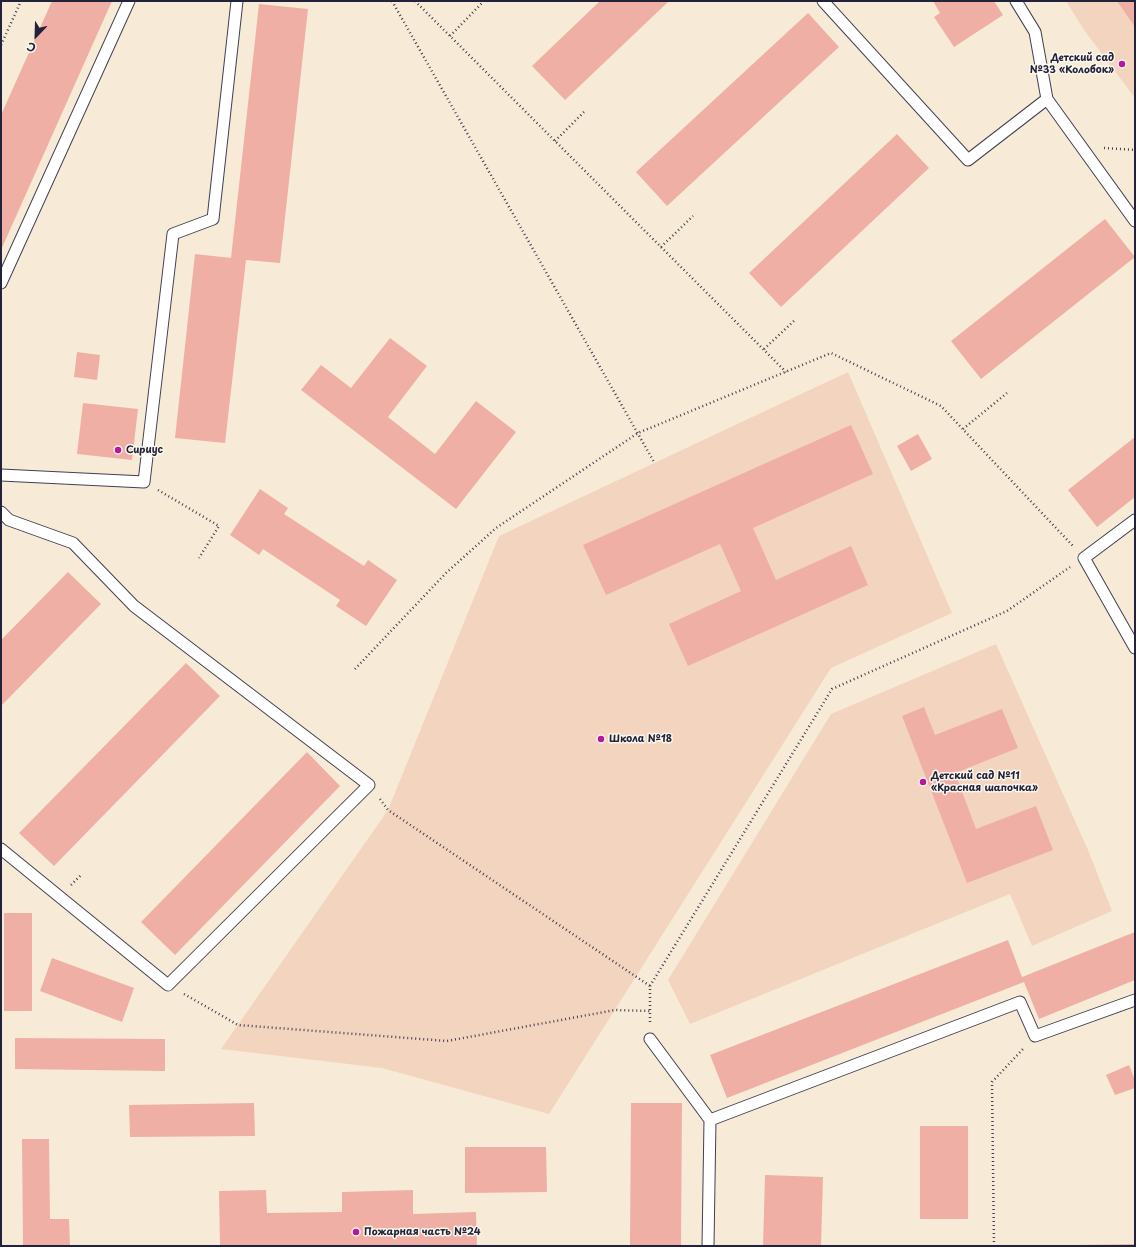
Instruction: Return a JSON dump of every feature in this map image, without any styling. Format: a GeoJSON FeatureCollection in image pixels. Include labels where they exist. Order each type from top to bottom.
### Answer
{"type":"FeatureCollection","features":[{"type":"Feature","properties":{"kind":"lane"},"geometry":{"type":"LineString","coordinates":[[1,283],[129,1]]}},
{"type":"Feature","properties":{"kind":"lane"},"geometry":{"type":"LineString","coordinates":[[1,475],[144,482],[173,234],[213,219],[237,1]]}},
{"type":"Feature","properties":{"kind":"lane"},"geometry":{"type":"LineString","coordinates":[[823,1],[968,160],[1047,99]]}},
{"type":"Feature","properties":{"kind":"lane"},"geometry":{"type":"LineString","coordinates":[[1016,1],[1035,32],[1047,99],[1135,221]]}},
{"type":"Feature","properties":{"kind":"lane"},"geometry":{"type":"LineString","coordinates":[[1,512],[9,520],[73,543],[134,606],[369,785],[168,985],[1,849]]}},
{"type":"Feature","properties":{"kind":"lane"},"geometry":{"type":"LineString","coordinates":[[1135,520],[1084,558],[1135,648]]}},
{"type":"Feature","properties":{"kind":"lane"},"geometry":{"type":"LineString","coordinates":[[710,1120],[1020,1002],[1035,1036],[1135,1000]]}},
{"type":"Feature","properties":{"kind":"lane"},"geometry":{"type":"LineString","coordinates":[[650,1038],[710,1120],[708,1246]]}},
{"type":"Feature","properties":{"kind":"path"},"geometry":{"type":"LineString","coordinates":[[1,45],[21,1]]}},
{"type":"Feature","properties":{"kind":"path"},"geometry":{"type":"LineString","coordinates":[[392,1],[654,462]]}},
{"type":"Feature","properties":{"kind":"path"},"geometry":{"type":"LineString","coordinates":[[415,1],[786,372]]}},
{"type":"Feature","properties":{"kind":"path"},"geometry":{"type":"LineString","coordinates":[[450,36],[482,3]]}},
{"type":"Feature","properties":{"kind":"path"},"geometry":{"type":"LineString","coordinates":[[555,141],[586,110]]}},
{"type":"Feature","properties":{"kind":"path"},"geometry":{"type":"LineString","coordinates":[[1082,147],[1135,150]]}},
{"type":"Feature","properties":{"kind":"path"},"geometry":{"type":"LineString","coordinates":[[661,247],[693,216]]}},
{"type":"Feature","properties":{"kind":"path"},"geometry":{"type":"LineString","coordinates":[[764,349],[795,320]]}},
{"type":"Feature","properties":{"kind":"path"},"geometry":{"type":"LineString","coordinates":[[355,669],[446,573],[496,528],[638,433],[831,353],[941,406],[1084,558],[1006,611],[832,689],[650,986],[650,1038]]}},
{"type":"Feature","properties":{"kind":"path"},"geometry":{"type":"LineString","coordinates":[[963,429],[1006,393]]}},
{"type":"Feature","properties":{"kind":"path"},"geometry":{"type":"LineString","coordinates":[[144,482],[219,526],[199,558]]}},
{"type":"Feature","properties":{"kind":"path"},"geometry":{"type":"LineString","coordinates":[[369,785],[388,810],[650,986]]}},
{"type":"Feature","properties":{"kind":"path"},"geometry":{"type":"LineString","coordinates":[[168,985],[238,1025],[447,1041],[615,1010],[650,1011]]}},
{"type":"Feature","properties":{"kind":"path"},"geometry":{"type":"LineString","coordinates":[[994,1246],[992,1082],[1035,1036]]}},
{"type":"Feature","properties":{"kind":"shaded area","name":"Детский сад №33 «Колобок»"},"geometry":{"type":"Polygon","coordinates":[[[1066,1],[1135,1],[1135,98],[1084,30],[1066,1]]]}},
{"type":"Feature","properties":{"kind":"shaded area","name":"Школа №18"},"geometry":{"type":"Polygon","coordinates":[[[848,372],[952,613],[831,668],[549,1114],[382,1068],[221,1049],[388,810],[499,536],[848,372]]]}},
{"type":"Feature","properties":{"kind":"shaded area","name":"Детский сад №11 «Красная шапочка»"},"geometry":{"type":"Polygon","coordinates":[[[996,644],[1088,850],[1112,911],[1032,946],[1010,894],[690,1024],[668,980],[831,714],[996,644]]]}},
{"type":"Feature","properties":{"kind":"building"},"geometry":{"type":"Polygon","coordinates":[[[52,1],[112,1],[1,250],[1,115],[52,1]]]}},
{"type":"Feature","properties":{"kind":"building"},"geometry":{"type":"Polygon","coordinates":[[[600,1],[669,1],[565,100],[532,66],[600,1]]]}},
{"type":"Feature","properties":{"kind":"building"},"geometry":{"type":"Polygon","coordinates":[[[933,1],[994,1],[1003,15],[954,47],[934,17],[940,13],[933,1]]]}},
{"type":"Feature","properties":{"kind":"building"},"geometry":{"type":"Polygon","coordinates":[[[1117,1],[1135,1],[1135,27],[1117,1]]]}},
{"type":"Feature","properties":{"kind":"building"},"geometry":{"type":"Polygon","coordinates":[[[259,4],[308,9],[280,263],[246,260],[225,443],[175,438],[195,254],[231,258],[259,4]]]}},
{"type":"Feature","properties":{"kind":"building"},"geometry":{"type":"Polygon","coordinates":[[[808,13],[839,47],[667,206],[636,172],[808,13]]]}},
{"type":"Feature","properties":{"kind":"building"},"geometry":{"type":"Polygon","coordinates":[[[897,134],[929,168],[781,307],[749,273],[897,134]]]}},
{"type":"Feature","properties":{"kind":"building"},"geometry":{"type":"Polygon","coordinates":[[[1105,219],[1135,257],[981,379],[951,341],[1105,219]]]}},
{"type":"Feature","properties":{"kind":"building"},"geometry":{"type":"Polygon","coordinates":[[[390,338],[427,366],[388,417],[435,454],[476,401],[516,432],[456,509],[301,390],[321,365],[351,388],[390,338]]]}},
{"type":"Feature","properties":{"kind":"building"},"geometry":{"type":"Polygon","coordinates":[[[77,352],[100,355],[97,380],[74,377],[77,352]]]}},
{"type":"Feature","properties":{"kind":"building"},"geometry":{"type":"Polygon","coordinates":[[[83,403],[138,409],[132,460],[77,454],[83,403]]]}},
{"type":"Feature","properties":{"kind":"building"},"geometry":{"type":"Polygon","coordinates":[[[851,425],[873,474],[753,528],[776,580],[851,546],[868,585],[688,666],[669,624],[741,591],[720,544],[606,595],[583,545],[851,425]]]}},
{"type":"Feature","properties":{"kind":"building"},"geometry":{"type":"Polygon","coordinates":[[[918,434],[932,459],[911,471],[897,446],[918,434]]]}},
{"type":"Feature","properties":{"kind":"building"},"geometry":{"type":"Polygon","coordinates":[[[1135,437],[1135,497],[1097,527],[1068,490],[1135,437]]]}},
{"type":"Feature","properties":{"kind":"building"},"geometry":{"type":"Polygon","coordinates":[[[260,489],[288,508],[284,514],[364,566],[368,560],[397,580],[366,626],[336,606],[340,600],[263,549],[259,555],[230,535],[260,489]]]}},
{"type":"Feature","properties":{"kind":"building"},"geometry":{"type":"Polygon","coordinates":[[[68,572],[101,604],[1,706],[1,640],[68,572]]]}},
{"type":"Feature","properties":{"kind":"building"},"geometry":{"type":"Polygon","coordinates":[[[186,663],[220,696],[54,866],[19,833],[186,663]]]}},
{"type":"Feature","properties":{"kind":"building"},"geometry":{"type":"Polygon","coordinates":[[[924,707],[935,735],[1002,709],[1018,748],[955,773],[976,829],[1036,806],[1053,850],[967,883],[902,716],[924,707]]]}},
{"type":"Feature","properties":{"kind":"building"},"geometry":{"type":"Polygon","coordinates":[[[307,752],[340,786],[175,955],[141,922],[307,752]]]}},
{"type":"Feature","properties":{"kind":"building"},"geometry":{"type":"Polygon","coordinates":[[[4,913],[32,913],[32,1011],[4,1011],[4,913]]]}},
{"type":"Feature","properties":{"kind":"building"},"geometry":{"type":"Polygon","coordinates":[[[1135,932],[1135,980],[1039,1019],[1024,982],[727,1098],[710,1055],[1008,940],[1022,977],[1135,932]]]}},
{"type":"Feature","properties":{"kind":"building"},"geometry":{"type":"Polygon","coordinates":[[[52,958],[134,988],[122,1022],[40,991],[52,958]]]}},
{"type":"Feature","properties":{"kind":"building"},"geometry":{"type":"Polygon","coordinates":[[[15,1038],[165,1039],[165,1071],[15,1069],[15,1038]]]}},
{"type":"Feature","properties":{"kind":"building"},"geometry":{"type":"Polygon","coordinates":[[[1129,1065],[1135,1080],[1135,1088],[1115,1095],[1106,1075],[1129,1065]]]}},
{"type":"Feature","properties":{"kind":"building"},"geometry":{"type":"Polygon","coordinates":[[[254,1103],[255,1136],[130,1137],[129,1105],[254,1103]]]}},
{"type":"Feature","properties":{"kind":"building"},"geometry":{"type":"Polygon","coordinates":[[[631,1103],[682,1103],[681,1246],[630,1246],[631,1103]]]}},
{"type":"Feature","properties":{"kind":"building"},"geometry":{"type":"Polygon","coordinates":[[[920,1126],[968,1126],[968,1219],[920,1219],[920,1126]]]}},
{"type":"Feature","properties":{"kind":"building"},"geometry":{"type":"Polygon","coordinates":[[[22,1139],[49,1139],[50,1219],[69,1219],[70,1246],[23,1246],[22,1139]]]}},
{"type":"Feature","properties":{"kind":"building"},"geometry":{"type":"Polygon","coordinates":[[[465,1147],[546,1147],[547,1192],[465,1193],[465,1147]]]}},
{"type":"Feature","properties":{"kind":"building"},"geometry":{"type":"Polygon","coordinates":[[[765,1175],[823,1177],[821,1246],[763,1246],[765,1175]]]}},
{"type":"Feature","properties":{"kind":"building"},"geometry":{"type":"Polygon","coordinates":[[[266,1190],[267,1213],[342,1212],[342,1192],[413,1190],[413,1214],[476,1212],[477,1246],[220,1246],[219,1191],[266,1190]]]}},
{"type":"Feature","properties":{"kind":"building"},"geometry":{"type":"Polygon","coordinates":[[[1135,1244],[1135,1246],[1076,1246],[1076,1245],[1135,1244]]]}},
{"type":"Feature","properties":{"kind":"place","name":"Детский сад №33 «Колобок»"},"geometry":{"type":"Point","coordinates":[1122,64]}},
{"type":"Feature","properties":{"kind":"place","name":"Сириус"},"geometry":{"type":"Point","coordinates":[118,450]}},
{"type":"Feature","properties":{"kind":"place","name":"Школа №18"},"geometry":{"type":"Point","coordinates":[601,739]}},
{"type":"Feature","properties":{"kind":"place","name":"Детский сад №11 «Красная шапочка»"},"geometry":{"type":"Point","coordinates":[923,782]}},
{"type":"Feature","properties":{"kind":"place","name":"Пожарная часть №24"},"geometry":{"type":"Point","coordinates":[356,1232]}}]}
